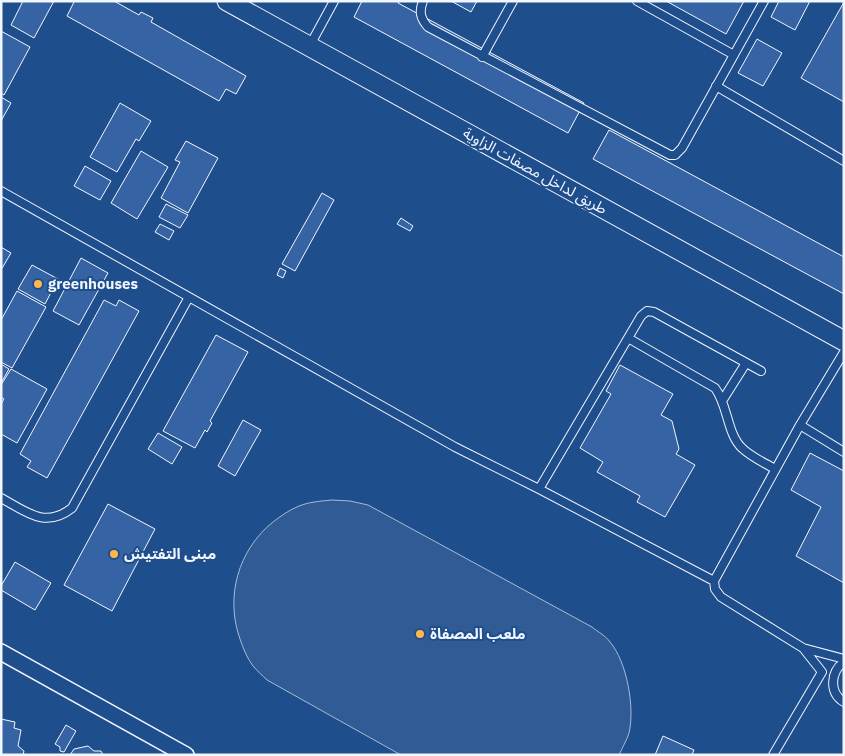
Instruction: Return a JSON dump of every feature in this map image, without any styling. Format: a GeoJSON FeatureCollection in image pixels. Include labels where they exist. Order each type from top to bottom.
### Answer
{"type":"FeatureCollection","features":[{"type":"Feature","properties":{"kind":"street","name":"طريق لداخل مصفات الزاوية"},"geometry":{"type":"LineString","coordinates":[[227,1],[844,341]]}},
{"type":"Feature","properties":{"kind":"street"},"geometry":{"type":"LineString","coordinates":[[1,652],[186,755]]}},
{"type":"Feature","properties":{"kind":"lane"},"geometry":{"type":"LineString","coordinates":[[309,47],[334,1]]}},
{"type":"Feature","properties":{"kind":"lane"},"geometry":{"type":"LineString","coordinates":[[423,1],[420,9],[421,15],[428,27],[670,155],[675,155],[682,148],[764,1]]}},
{"type":"Feature","properties":{"kind":"lane"},"geometry":{"type":"LineString","coordinates":[[482,57],[513,1]]}},
{"type":"Feature","properties":{"kind":"lane"},"geometry":{"type":"LineString","coordinates":[[636,1],[734,54]]}},
{"type":"Feature","properties":{"kind":"lane"},"geometry":{"type":"LineString","coordinates":[[716,86],[844,161]]}},
{"type":"Feature","properties":{"kind":"lane"},"geometry":{"type":"LineString","coordinates":[[1,192],[455,447],[714,581]]}},
{"type":"Feature","properties":{"kind":"lane"},"geometry":{"type":"LineString","coordinates":[[1,498],[33,516],[48,518],[62,516],[72,508],[190,297]]}},
{"type":"Feature","properties":{"kind":"lane"},"geometry":{"type":"LineString","coordinates":[[539,489],[641,316],[647,311],[654,312],[760,371]]}},
{"type":"Feature","properties":{"kind":"lane"},"geometry":{"type":"LineString","coordinates":[[628,338],[715,388],[722,401],[736,441],[743,449],[776,470]]}},
{"type":"Feature","properties":{"kind":"lane"},"geometry":{"type":"LineString","coordinates":[[835,692],[834,674],[844,661],[803,648],[721,597],[714,589],[714,581],[800,426],[844,352]]}},
{"type":"Feature","properties":{"kind":"lane"},"geometry":{"type":"LineString","coordinates":[[722,401],[746,363]]}},
{"type":"Feature","properties":{"kind":"lane"},"geometry":{"type":"LineString","coordinates":[[800,426],[844,452]]}},
{"type":"Feature","properties":{"kind":"lane"},"geometry":{"type":"LineString","coordinates":[[803,648],[844,702]]}},
{"type":"Feature","properties":{"kind":"lane"},"geometry":{"type":"LineString","coordinates":[[773,755],[822,672]]}},
{"type":"Feature","properties":{"kind":"shaded area","name":"ملعب المصفاة"},"geometry":{"type":"Polygon","coordinates":[[[332,500],[368,505],[592,627],[606,638],[621,661],[630,698],[631,723],[629,733],[619,755],[401,755],[267,680],[256,670],[245,653],[236,623],[235,591],[243,560],[261,533],[288,511],[311,503],[332,500]]]}},
{"type":"Feature","properties":{"kind":"building"},"geometry":{"type":"Polygon","coordinates":[[[23,1],[54,1],[34,38],[11,25],[23,1]]]}},
{"type":"Feature","properties":{"kind":"building"},"geometry":{"type":"Polygon","coordinates":[[[72,1],[114,1],[139,15],[141,12],[153,18],[151,22],[246,76],[236,94],[226,89],[219,101],[67,16],[74,2],[72,1]]]}},
{"type":"Feature","properties":{"kind":"building"},"geometry":{"type":"Polygon","coordinates":[[[362,1],[399,1],[398,3],[584,103],[568,133],[354,17],[362,1]]]}},
{"type":"Feature","properties":{"kind":"building"},"geometry":{"type":"Polygon","coordinates":[[[451,1],[477,1],[471,12],[451,1]]]}},
{"type":"Feature","properties":{"kind":"building"},"geometry":{"type":"Polygon","coordinates":[[[666,1],[744,1],[726,34],[666,1]]]}},
{"type":"Feature","properties":{"kind":"building"},"geometry":{"type":"Polygon","coordinates":[[[779,1],[810,1],[795,30],[771,17],[779,1]]]}},
{"type":"Feature","properties":{"kind":"building"},"geometry":{"type":"Polygon","coordinates":[[[844,2],[844,102],[801,78],[844,2]]]}},
{"type":"Feature","properties":{"kind":"building"},"geometry":{"type":"Polygon","coordinates":[[[1,31],[30,47],[4,95],[1,93],[1,31]]]}},
{"type":"Feature","properties":{"kind":"building"},"geometry":{"type":"Polygon","coordinates":[[[757,39],[782,53],[763,86],[738,73],[757,39]]]}},
{"type":"Feature","properties":{"kind":"building"},"geometry":{"type":"Polygon","coordinates":[[[1,97],[11,103],[1,121],[1,97]]]}},
{"type":"Feature","properties":{"kind":"building"},"geometry":{"type":"Polygon","coordinates":[[[120,103],[151,121],[139,141],[136,139],[117,172],[90,157],[120,103]]]}},
{"type":"Feature","properties":{"kind":"building"},"geometry":{"type":"Polygon","coordinates":[[[609,130],[844,257],[844,294],[593,159],[609,130]]]}},
{"type":"Feature","properties":{"kind":"building"},"geometry":{"type":"Polygon","coordinates":[[[186,141],[218,158],[188,213],[161,198],[180,162],[175,160],[186,141]]]}},
{"type":"Feature","properties":{"kind":"building"},"geometry":{"type":"Polygon","coordinates":[[[141,151],[168,167],[137,219],[111,203],[141,151]]]}},
{"type":"Feature","properties":{"kind":"building"},"geometry":{"type":"Polygon","coordinates":[[[85,166],[111,181],[100,200],[74,186],[85,166]]]}},
{"type":"Feature","properties":{"kind":"building"},"geometry":{"type":"Polygon","coordinates":[[[322,193],[334,200],[295,271],[282,264],[322,193]]]}},
{"type":"Feature","properties":{"kind":"building"},"geometry":{"type":"Polygon","coordinates":[[[166,204],[188,215],[180,228],[159,217],[166,204]]]}},
{"type":"Feature","properties":{"kind":"building"},"geometry":{"type":"Polygon","coordinates":[[[401,218],[413,226],[410,231],[397,224],[401,218]]]}},
{"type":"Feature","properties":{"kind":"building"},"geometry":{"type":"Polygon","coordinates":[[[160,224],[174,231],[169,240],[155,232],[160,224]]]}},
{"type":"Feature","properties":{"kind":"building"},"geometry":{"type":"Polygon","coordinates":[[[1,247],[11,253],[1,270],[1,247]]]}},
{"type":"Feature","properties":{"kind":"building"},"geometry":{"type":"Polygon","coordinates":[[[81,258],[108,273],[79,325],[53,311],[81,258]]]}},
{"type":"Feature","properties":{"kind":"building","name":"greenhouses"},"geometry":{"type":"Polygon","coordinates":[[[32,265],[58,279],[45,304],[18,289],[32,265]]]}},
{"type":"Feature","properties":{"kind":"building"},"geometry":{"type":"Polygon","coordinates":[[[280,268],[286,271],[283,278],[277,275],[280,268]]]}},
{"type":"Feature","properties":{"kind":"building"},"geometry":{"type":"Polygon","coordinates":[[[17,291],[46,307],[12,368],[1,362],[1,320],[17,291]]]}},
{"type":"Feature","properties":{"kind":"building"},"geometry":{"type":"Polygon","coordinates":[[[104,300],[116,306],[119,300],[139,311],[47,478],[27,467],[31,461],[20,454],[104,300]]]}},
{"type":"Feature","properties":{"kind":"building"},"geometry":{"type":"Polygon","coordinates":[[[216,335],[248,352],[210,421],[212,423],[207,432],[205,430],[195,448],[163,431],[216,335]]]}},
{"type":"Feature","properties":{"kind":"building"},"geometry":{"type":"Polygon","coordinates":[[[1,364],[9,369],[1,383],[1,364]]]}},
{"type":"Feature","properties":{"kind":"building"},"geometry":{"type":"Polygon","coordinates":[[[620,365],[673,394],[661,415],[672,421],[679,449],[676,454],[695,465],[665,517],[637,502],[640,496],[597,472],[603,462],[580,448],[611,394],[606,391],[620,365]]]}},
{"type":"Feature","properties":{"kind":"building"},"geometry":{"type":"Polygon","coordinates":[[[11,369],[47,389],[17,443],[1,434],[1,404],[4,399],[1,397],[1,385],[11,369]]]}},
{"type":"Feature","properties":{"kind":"building"},"geometry":{"type":"Polygon","coordinates":[[[243,420],[261,430],[235,476],[218,466],[243,420]]]}},
{"type":"Feature","properties":{"kind":"building"},"geometry":{"type":"Polygon","coordinates":[[[158,433],[182,447],[172,464],[148,449],[158,433]]]}},
{"type":"Feature","properties":{"kind":"building"},"geometry":{"type":"Polygon","coordinates":[[[810,453],[844,471],[844,583],[796,556],[821,507],[791,490],[810,453]]]}},
{"type":"Feature","properties":{"kind":"building"},"geometry":{"type":"Polygon","coordinates":[[[108,504],[155,529],[112,611],[64,585],[108,504]]]}},
{"type":"Feature","properties":{"kind":"building"},"geometry":{"type":"Polygon","coordinates":[[[15,562],[51,583],[35,610],[1,590],[1,586],[15,562]]]}},
{"type":"Feature","properties":{"kind":"building"},"geometry":{"type":"Polygon","coordinates":[[[1,719],[15,722],[14,728],[21,730],[18,746],[24,751],[23,755],[1,755],[1,719]]]}},
{"type":"Feature","properties":{"kind":"building"},"geometry":{"type":"Polygon","coordinates":[[[66,725],[76,731],[64,752],[60,751],[60,747],[55,744],[66,725]]]}},
{"type":"Feature","properties":{"kind":"building"},"geometry":{"type":"Polygon","coordinates":[[[663,736],[694,750],[692,755],[655,755],[663,736]]]}},
{"type":"Feature","properties":{"kind":"building"},"geometry":{"type":"Polygon","coordinates":[[[88,746],[94,751],[101,751],[103,755],[70,755],[74,749],[88,746]]]}},
{"type":"Feature","properties":{"kind":"place","name":"greenhouses"},"geometry":{"type":"Point","coordinates":[38,284]}},
{"type":"Feature","properties":{"kind":"place","name":"مبنى التفتيش"},"geometry":{"type":"Point","coordinates":[114,554]}},
{"type":"Feature","properties":{"kind":"place","name":"ملعب المصفاة"},"geometry":{"type":"Point","coordinates":[420,634]}}]}
